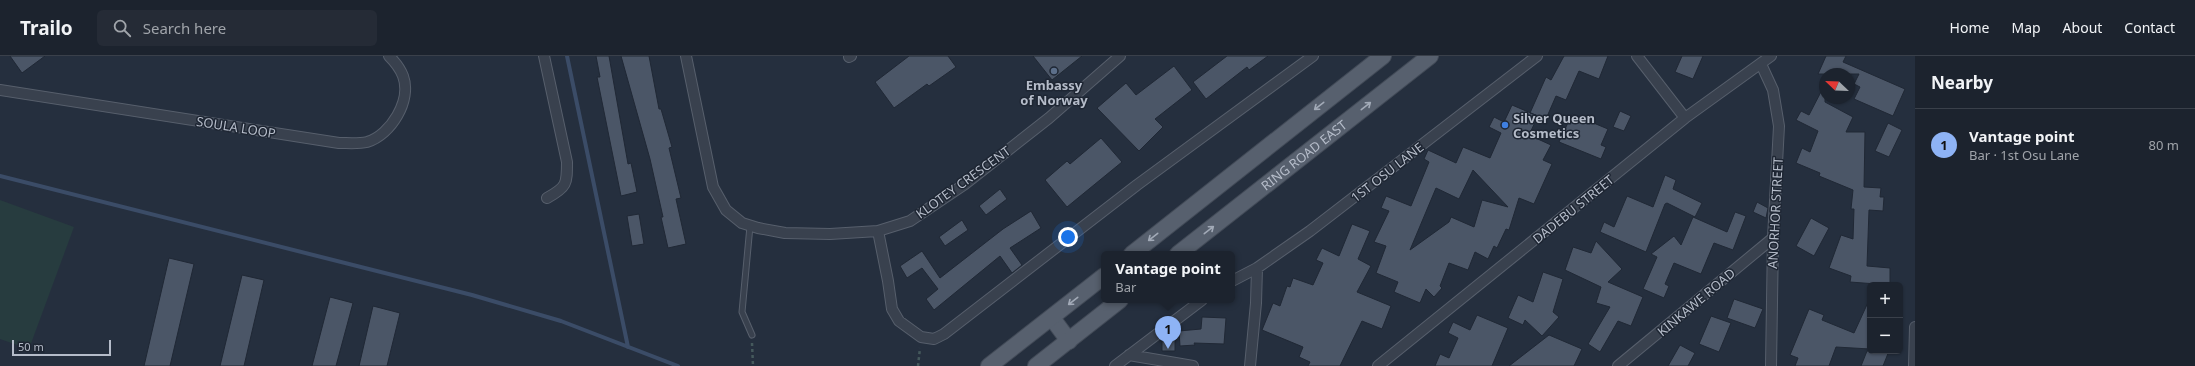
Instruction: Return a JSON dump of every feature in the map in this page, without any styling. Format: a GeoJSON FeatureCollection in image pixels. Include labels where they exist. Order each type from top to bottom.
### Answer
{"type":"FeatureCollection","features":[{"type":"Feature","properties":{"kind":"main road"},"geometry":{"type":"LineString","coordinates":[[1136,251],[1382,56]]}},
{"type":"Feature","properties":{"kind":"main road","name":"RING ROAD EAST"},"geometry":{"type":"LineString","coordinates":[[1182,251],[1430,56]]}},
{"type":"Feature","properties":{"kind":"main road"},"geometry":{"type":"LineString","coordinates":[[989,366],[1101,278]]}},
{"type":"Feature","properties":{"kind":"main road"},"geometry":{"type":"LineString","coordinates":[[1036,366],[1116,303]]}},
{"type":"Feature","properties":{"kind":"main road"},"geometry":{"type":"LineString","coordinates":[[1052,318],[1069,340]]}},
{"type":"Feature","properties":{"kind":"street","name":"SOULA LOOP"},"geometry":{"type":"LineString","coordinates":[[0,90],[339,143],[367,142],[385,132],[400,112],[404,94],[404,77],[397,63],[389,56]]}},
{"type":"Feature","properties":{"kind":"street"},"geometry":{"type":"LineString","coordinates":[[544,56],[568,162],[567,179],[561,190],[547,198]]}},
{"type":"Feature","properties":{"kind":"street","name":"KLOTEY CRESCENT"},"geometry":{"type":"LineString","coordinates":[[686,56],[714,187],[726,210],[742,223],[785,234],[830,234],[878,231],[910,221],[965,184],[1049,118],[1108,60],[1120,56]]}},
{"type":"Feature","properties":{"kind":"street"},"geometry":{"type":"LineString","coordinates":[[878,231],[892,309],[899,321],[921,337],[934,339],[944,334],[1137,185],[1313,56]]}},
{"type":"Feature","properties":{"kind":"street","name":"1ST OSU LANE"},"geometry":{"type":"LineString","coordinates":[[1235,279],[1257,268],[1310,231],[1536,56]]}},
{"type":"Feature","properties":{"kind":"street"},"geometry":{"type":"LineString","coordinates":[[1637,56],[1685,118]]}},
{"type":"Feature","properties":{"kind":"street","name":"DADEBU STREET"},"geometry":{"type":"LineString","coordinates":[[1378,366],[1685,118],[1771,56]]}},
{"type":"Feature","properties":{"kind":"street","name":"ANORHOR STREET"},"geometry":{"type":"LineString","coordinates":[[1761,64],[1773,90],[1779,126],[1773,238],[1771,366]]}},
{"type":"Feature","properties":{"kind":"street","name":"KINKAWE ROAD"},"geometry":{"type":"LineString","coordinates":[[1618,366],[1773,238]]}},
{"type":"Feature","properties":{"kind":"street"},"geometry":{"type":"LineString","coordinates":[[1250,366],[1256,303],[1257,268]]}},
{"type":"Feature","properties":{"kind":"street"},"geometry":{"type":"LineString","coordinates":[[1114,366],[1198,303]]}},
{"type":"Feature","properties":{"kind":"street"},"geometry":{"type":"LineString","coordinates":[[1914,366],[1915,327]]}},
{"type":"Feature","properties":{"kind":"street"},"geometry":{"type":"LineString","coordinates":[[1129,355],[1194,366]]}},
{"type":"Feature","properties":{"kind":"lane"},"geometry":{"type":"LineString","coordinates":[[750,226],[742,312],[752,335]]}},
{"type":"Feature","properties":{"kind":"path"},"geometry":{"type":"LineString","coordinates":[[752,335],[753,366]]}},
{"type":"Feature","properties":{"kind":"path"},"geometry":{"type":"LineString","coordinates":[[918,366],[921,337]]}},
{"type":"Feature","properties":{"kind":"green space"},"geometry":{"type":"Polygon","coordinates":[[[0,200],[74,227],[29,349],[0,339],[0,200]]]}},
{"type":"Feature","properties":{"kind":"building"},"geometry":{"type":"Polygon","coordinates":[[[10,56],[45,56],[22,73],[10,56]]]}},
{"type":"Feature","properties":{"kind":"building"},"geometry":{"type":"Polygon","coordinates":[[[596,56],[609,56],[628,164],[631,163],[637,192],[621,196],[597,77],[600,77],[596,56]]]}},
{"type":"Feature","properties":{"kind":"building"},"geometry":{"type":"Polygon","coordinates":[[[621,56],[649,56],[659,109],[661,109],[672,147],[669,148],[681,198],[676,199],[686,244],[668,248],[661,217],[663,217],[650,159],[621,56]]]}},
{"type":"Feature","properties":{"kind":"building"},"geometry":{"type":"Polygon","coordinates":[[[909,56],[948,56],[956,67],[929,86],[927,84],[894,108],[875,82],[909,56]]]}},
{"type":"Feature","properties":{"kind":"building","name":"Embassy of Norway"},"geometry":{"type":"Polygon","coordinates":[[[1033,56],[1082,56],[1052,80],[1033,56]]]}},
{"type":"Feature","properties":{"kind":"building"},"geometry":{"type":"Polygon","coordinates":[[[1227,56],[1268,56],[1249,70],[1247,67],[1206,99],[1193,82],[1227,56]]]}},
{"type":"Feature","properties":{"kind":"building"},"geometry":{"type":"Polygon","coordinates":[[[1564,56],[1608,56],[1599,79],[1579,71],[1566,100],[1556,96],[1546,119],[1530,113],[1546,77],[1551,80],[1564,56]]]}},
{"type":"Feature","properties":{"kind":"building"},"geometry":{"type":"Polygon","coordinates":[[[1682,56],[1703,56],[1693,79],[1675,72],[1682,56]]]}},
{"type":"Feature","properties":{"kind":"building"},"geometry":{"type":"Polygon","coordinates":[[[1826,56],[1846,56],[1843,62],[1905,89],[1893,116],[1855,99],[1860,87],[1855,84],[1859,74],[1855,74],[1855,68],[1821,68],[1826,56]]]}},
{"type":"Feature","properties":{"kind":"building"},"geometry":{"type":"Polygon","coordinates":[[[1174,66],[1192,90],[1155,119],[1163,127],[1139,151],[1097,108],[1126,83],[1136,95],[1174,66]]]}},
{"type":"Feature","properties":{"kind":"building"},"geometry":{"type":"Polygon","coordinates":[[[1819,96],[1819,104],[1829,104],[1853,117],[1846,132],[1865,132],[1864,187],[1881,188],[1880,197],[1884,197],[1883,211],[1869,210],[1867,266],[1890,268],[1890,282],[1867,282],[1867,283],[1850,282],[1851,276],[1829,268],[1841,235],[1853,239],[1854,209],[1851,209],[1853,190],[1819,176],[1820,173],[1796,163],[1802,148],[1810,152],[1818,131],[1796,120],[1801,111],[1809,115],[1819,96]]]}},
{"type":"Feature","properties":{"kind":"building"},"geometry":{"type":"Polygon","coordinates":[[[1512,105],[1538,116],[1529,135],[1551,145],[1543,160],[1552,164],[1534,204],[1519,198],[1509,230],[1506,229],[1497,248],[1494,246],[1488,259],[1475,252],[1468,270],[1449,263],[1440,286],[1442,288],[1434,297],[1426,289],[1420,303],[1394,292],[1398,282],[1376,273],[1386,246],[1374,242],[1389,211],[1381,208],[1386,196],[1411,206],[1429,162],[1424,159],[1428,150],[1456,163],[1463,147],[1490,158],[1501,133],[1489,127],[1494,117],[1504,122],[1512,105]],[[1473,170],[1459,199],[1436,188],[1410,250],[1449,222],[1451,217],[1474,227],[1482,200],[1508,207],[1473,170]]]}},
{"type":"Feature","properties":{"kind":"building"},"geometry":{"type":"Polygon","coordinates":[[[1620,111],[1631,116],[1624,131],[1613,127],[1620,111]]]}},
{"type":"Feature","properties":{"kind":"building"},"geometry":{"type":"Polygon","coordinates":[[[1572,114],[1608,129],[1601,145],[1606,147],[1601,159],[1559,142],[1572,114]]]}},
{"type":"Feature","properties":{"kind":"building"},"geometry":{"type":"Polygon","coordinates":[[[1888,123],[1902,130],[1889,157],[1875,151],[1888,123]]]}},
{"type":"Feature","properties":{"kind":"building"},"geometry":{"type":"Polygon","coordinates":[[[1101,138],[1122,162],[1067,207],[1045,180],[1067,161],[1070,164],[1101,138]]]}},
{"type":"Feature","properties":{"kind":"building"},"geometry":{"type":"Polygon","coordinates":[[[1665,175],[1676,180],[1673,189],[1702,203],[1695,217],[1667,203],[1665,204],[1646,252],[1600,232],[1604,222],[1614,227],[1627,196],[1653,207],[1665,175]]]}},
{"type":"Feature","properties":{"kind":"building"},"geometry":{"type":"Polygon","coordinates":[[[1000,189],[1007,199],[986,215],[979,206],[1000,189]]]}},
{"type":"Feature","properties":{"kind":"building"},"geometry":{"type":"Polygon","coordinates":[[[1757,202],[1768,208],[1766,218],[1753,212],[1757,202]]]}},
{"type":"Feature","properties":{"kind":"building"},"geometry":{"type":"Polygon","coordinates":[[[1031,211],[1041,228],[1010,248],[1022,265],[1012,273],[1000,256],[934,310],[926,299],[938,289],[922,268],[907,278],[900,266],[922,251],[940,278],[1003,229],[1031,211]]]}},
{"type":"Feature","properties":{"kind":"building"},"geometry":{"type":"Polygon","coordinates":[[[1735,212],[1746,216],[1733,250],[1714,243],[1701,274],[1674,263],[1665,284],[1669,286],[1664,298],[1643,289],[1657,257],[1651,254],[1674,236],[1681,245],[1693,217],[1727,232],[1735,212]]]}},
{"type":"Feature","properties":{"kind":"building"},"geometry":{"type":"Polygon","coordinates":[[[639,214],[644,244],[632,246],[627,216],[639,214]]]}},
{"type":"Feature","properties":{"kind":"building"},"geometry":{"type":"Polygon","coordinates":[[[1811,218],[1829,228],[1814,256],[1796,246],[1811,218]]]}},
{"type":"Feature","properties":{"kind":"building"},"geometry":{"type":"Polygon","coordinates":[[[962,220],[968,230],[945,246],[939,237],[962,220]]]}},
{"type":"Feature","properties":{"kind":"building"},"geometry":{"type":"Polygon","coordinates":[[[1352,224],[1370,231],[1358,259],[1371,266],[1357,292],[1391,306],[1382,329],[1362,321],[1340,366],[1308,366],[1310,362],[1299,357],[1303,347],[1262,330],[1273,303],[1280,306],[1287,286],[1290,287],[1293,278],[1313,285],[1323,263],[1316,260],[1322,248],[1339,256],[1352,224]]]}},
{"type":"Feature","properties":{"kind":"building"},"geometry":{"type":"Polygon","coordinates":[[[1596,241],[1622,269],[1608,282],[1643,297],[1631,326],[1618,321],[1600,352],[1588,344],[1610,307],[1596,303],[1601,287],[1565,270],[1573,247],[1591,253],[1596,241]]]}},
{"type":"Feature","properties":{"kind":"building"},"geometry":{"type":"Polygon","coordinates":[[[169,258],[194,264],[170,366],[144,366],[169,258]]]}},
{"type":"Feature","properties":{"kind":"building"},"geometry":{"type":"Polygon","coordinates":[[[1543,272],[1563,279],[1553,312],[1559,317],[1542,336],[1525,320],[1523,325],[1508,318],[1518,295],[1533,302],[1543,272]]]}},
{"type":"Feature","properties":{"kind":"building"},"geometry":{"type":"Polygon","coordinates":[[[242,275],[264,280],[244,366],[220,366],[242,275]]]}},
{"type":"Feature","properties":{"kind":"building"},"geometry":{"type":"Polygon","coordinates":[[[330,297],[353,303],[336,366],[312,366],[330,297]]]}},
{"type":"Feature","properties":{"kind":"building"},"geometry":{"type":"Polygon","coordinates":[[[1734,299],[1763,309],[1755,328],[1727,318],[1734,299]]]}},
{"type":"Feature","properties":{"kind":"building"},"geometry":{"type":"Polygon","coordinates":[[[1867,305],[1867,349],[1836,347],[1829,366],[1795,366],[1798,358],[1790,355],[1809,309],[1824,315],[1822,320],[1854,333],[1867,305]]]}},
{"type":"Feature","properties":{"kind":"building"},"geometry":{"type":"Polygon","coordinates":[[[373,306],[400,313],[387,366],[359,366],[373,306]]]}},
{"type":"Feature","properties":{"kind":"building"},"geometry":{"type":"Polygon","coordinates":[[[1477,315],[1508,328],[1492,366],[1435,366],[1440,354],[1449,358],[1458,338],[1448,333],[1453,322],[1470,330],[1477,315]]]}},
{"type":"Feature","properties":{"kind":"building"},"geometry":{"type":"Polygon","coordinates":[[[1711,316],[1731,323],[1719,352],[1699,344],[1711,316]]]}},
{"type":"Feature","properties":{"kind":"building"},"geometry":{"type":"Polygon","coordinates":[[[1202,317],[1226,318],[1224,344],[1194,343],[1195,345],[1180,346],[1179,331],[1201,329],[1202,317]]]}},
{"type":"Feature","properties":{"kind":"building"},"geometry":{"type":"Polygon","coordinates":[[[1549,335],[1582,349],[1574,366],[1509,366],[1549,335]]]}},
{"type":"Feature","properties":{"kind":"building"},"geometry":{"type":"Polygon","coordinates":[[[1162,339],[1175,339],[1175,351],[1162,351],[1162,339]]]}},
{"type":"Feature","properties":{"kind":"building"},"geometry":{"type":"Polygon","coordinates":[[[1680,345],[1695,353],[1688,366],[1668,366],[1680,345]]]}},
{"type":"Feature","properties":{"kind":"building"},"geometry":{"type":"Polygon","coordinates":[[[1867,351],[1867,354],[1888,354],[1883,366],[1861,366],[1867,351]]]}},
{"type":"Feature","properties":{"kind":"waterway"},"geometry":{"type":"LineString","coordinates":[[567,56],[628,347]]}},
{"type":"Feature","properties":{"kind":"waterway"},"geometry":{"type":"LineString","coordinates":[[0,176],[472,295],[561,321],[678,366]]}},
{"type":"Feature","properties":{"kind":"place","name":"Embassy of Norway"},"geometry":{"type":"Point","coordinates":[1054,71]}},
{"type":"Feature","properties":{"kind":"place","name":"Silver Queen Cosmetics"},"geometry":{"type":"Point","coordinates":[1505,125]}},
{"type":"Feature","properties":{"kind":"place","name":"Vantage point"},"geometry":{"type":"Point","coordinates":[1168,349]}}]}
